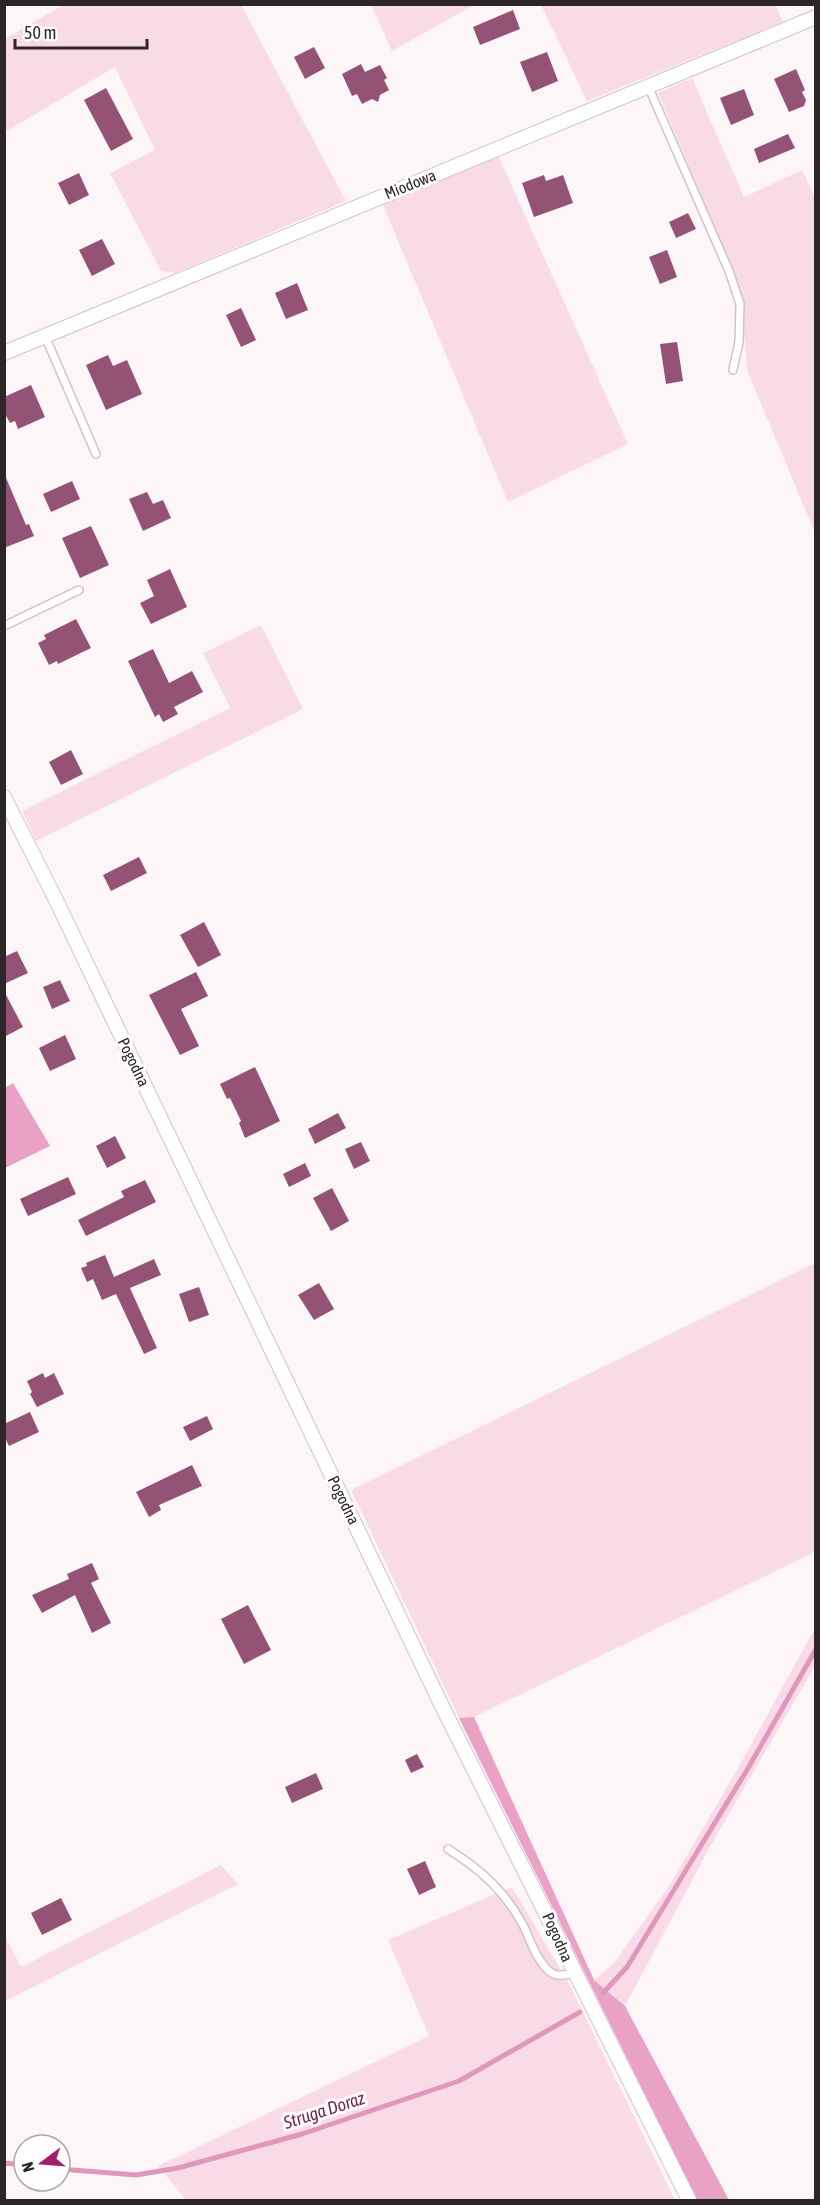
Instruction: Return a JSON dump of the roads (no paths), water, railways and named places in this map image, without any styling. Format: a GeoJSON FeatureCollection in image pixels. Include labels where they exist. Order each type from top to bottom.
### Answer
{"type":"FeatureCollection","features":[{"type":"Feature","properties":{"kind":"street","name":"Miodowa"},"geometry":{"type":"LineString","coordinates":[[4,353],[816,17]]}},
{"type":"Feature","properties":{"kind":"street","name":"Pogodna"},"geometry":{"type":"LineString","coordinates":[[4,797],[56,900],[441,1704],[689,2200]]}},
{"type":"Feature","properties":{"kind":"lane"},"geometry":{"type":"LineString","coordinates":[[648,86],[729,271],[740,304],[739,342],[733,370]]}},
{"type":"Feature","properties":{"kind":"lane"},"geometry":{"type":"LineString","coordinates":[[45,336],[96,454]]}},
{"type":"Feature","properties":{"kind":"lane"},"geometry":{"type":"LineString","coordinates":[[4,626],[79,590]]}},
{"type":"Feature","properties":{"kind":"lane"},"geometry":{"type":"LineString","coordinates":[[448,1850],[469,1862],[496,1886],[517,1915],[547,1970],[558,1976],[574,1973]]}},
{"type":"Feature","properties":{"kind":"waterway"},"geometry":{"type":"LineString","coordinates":[[603,1993],[627,1967],[747,1770],[816,1649]]}},
{"type":"Feature","properties":{"kind":"waterway","name":"Struga Doraz"},"geometry":{"type":"LineString","coordinates":[[72,2170],[136,2175],[178,2168],[302,2134],[459,2081],[580,2012]]}},
{"type":"Feature","properties":{"kind":"waterway","name":"Struga Doraz"},"geometry":{"type":"LineString","coordinates":[[4,2163],[12,2164]]}}]}
